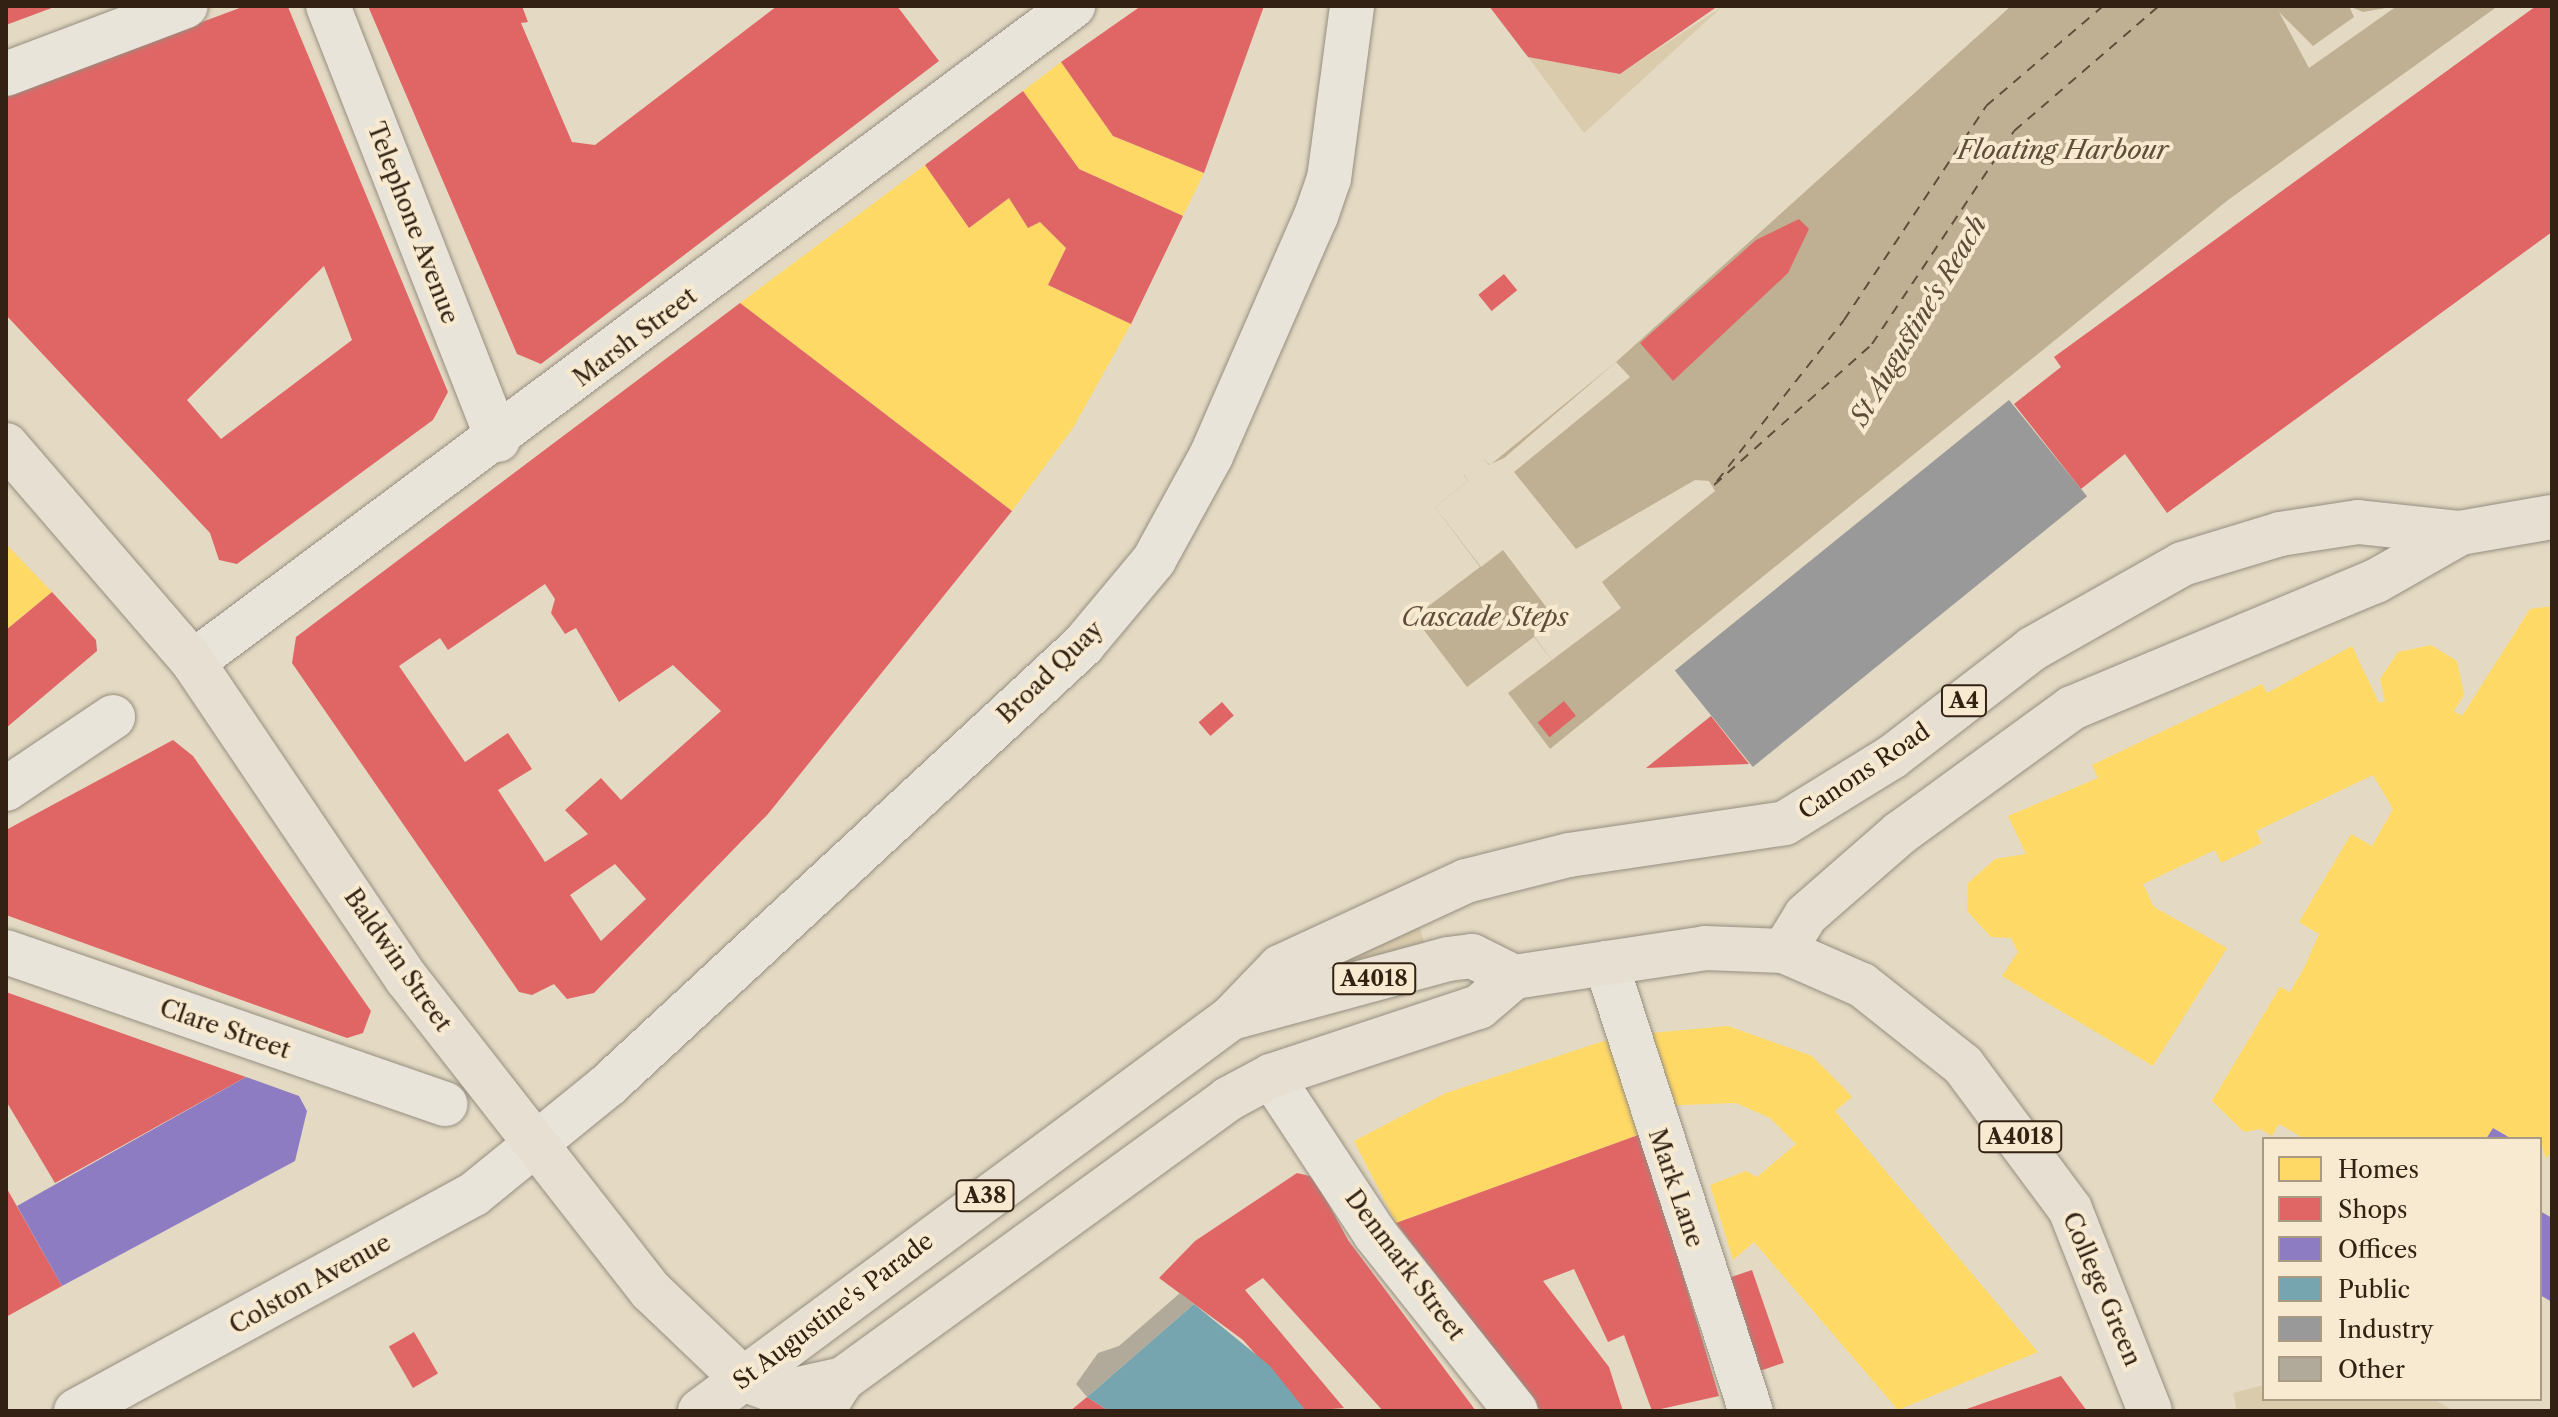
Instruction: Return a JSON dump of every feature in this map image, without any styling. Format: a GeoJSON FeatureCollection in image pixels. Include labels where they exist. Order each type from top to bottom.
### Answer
{"type":"FeatureCollection","features":[{"type":"Feature","properties":{"kind":"main road","name":"Baldwin Street"},"geometry":{"type":"LineString","coordinates":[[6,445],[193,662],[407,979],[651,1291],[743,1379],[781,1393],[832,1395]]}},
{"type":"Feature","properties":{"kind":"main road","name":"Canons Road"},"geometry":{"type":"LineString","coordinates":[[1231,1018],[1280,967],[1466,881],[1569,855],[1785,823],[1892,757],[2032,649],[2182,564],[2280,534],[2358,522],[2460,533],[2545,517]]}},
{"type":"Feature","properties":{"kind":"main road","name":"A4"},"geometry":{"type":"LineString","coordinates":[[1784,951],[1806,915],[1900,833],[2072,708],[2376,581],[2460,533]]}},
{"type":"Feature","properties":{"kind":"main road","name":"College Green"},"geometry":{"type":"LineString","coordinates":[[1606,963],[1705,948],[1784,951],[1862,985],[1936,1038],[1982,1087],[2070,1209],[2150,1411]]}},
{"type":"Feature","properties":{"kind":"main road","name":"St Augustine's Parade"},"geometry":{"type":"LineString","coordinates":[[700,1411],[1231,1018],[1448,959],[1472,956],[1514,977]]}},
{"type":"Feature","properties":{"kind":"main road","name":"A4018"},"geometry":{"type":"LineString","coordinates":[[1228,1099],[1271,1076],[1479,1007],[1514,977],[1606,963]]}},
{"type":"Feature","properties":{"kind":"main road","name":"A38"},"geometry":{"type":"LineString","coordinates":[[832,1395],[1228,1099]]}},
{"type":"Feature","properties":{"kind":"street"},"geometry":{"type":"LineString","coordinates":[[6,74],[186,6]]}},
{"type":"Feature","properties":{"kind":"street","name":"Marsh Street"},"geometry":{"type":"LineString","coordinates":[[193,662],[498,440],[1073,6]]}},
{"type":"Feature","properties":{"kind":"street","name":"Broad Quay"},"geometry":{"type":"LineString","coordinates":[[537,1146],[1083,645],[1154,560],[1211,456],[1325,191],[1352,6]]}},
{"type":"Feature","properties":{"kind":"street","name":"Telephone Avenue"},"geometry":{"type":"LineString","coordinates":[[334,20],[498,440]]}},
{"type":"Feature","properties":{"kind":"street"},"geometry":{"type":"LineString","coordinates":[[6,789],[113,717]]}},
{"type":"Feature","properties":{"kind":"street","name":"Clare Street"},"geometry":{"type":"LineString","coordinates":[[6,952],[445,1104]]}},
{"type":"Feature","properties":{"kind":"street","name":"Mark Lane"},"geometry":{"type":"LineString","coordinates":[[1606,963],[1751,1411]]}},
{"type":"Feature","properties":{"kind":"street","name":"Denmark Street"},"geometry":{"type":"LineString","coordinates":[[1271,1076],[1375,1234],[1516,1411]]}},
{"type":"Feature","properties":{"kind":"street","name":"Colston Avenue"},"geometry":{"type":"LineString","coordinates":[[76,1411],[474,1194],[537,1146]]}},
{"type":"Feature","properties":{"kind":"shaded area"},"geometry":{"type":"Polygon","coordinates":[[[1723,6],[1584,133],[1528,57],[1620,74],[1723,6]]]}},
{"type":"Feature","properties":{"kind":"shaded area"},"geometry":{"type":"Polygon","coordinates":[[[1418,920],[1425,946],[1293,987],[1418,920]]]}},
{"type":"Feature","properties":{"kind":"shaded area"},"geometry":{"type":"Polygon","coordinates":[[[2262,1386],[2262,1401],[2437,1401],[2453,1411],[2237,1411],[2233,1393],[2262,1386]]]}},
{"type":"Feature","properties":{"kind":"water","name":"Floating Harbour"},"geometry":{"type":"Polygon","coordinates":[[[2011,6],[2498,6],[2228,200],[1550,749],[1508,693],[1552,660],[1534,637],[1467,687],[1414,617],[1480,567],[1435,507],[1468,481],[1464,475],[1484,459],[1490,465],[1616,362],[2011,6]]]}},
{"type":"Feature","properties":{"kind":"pier"},"geometry":{"type":"Polygon","coordinates":[[[2349,6],[2363,12],[2397,6],[2309,68],[2279,12],[2313,46],[2354,17],[2349,6]]]}},
{"type":"Feature","properties":{"kind":"pier"},"geometry":{"type":"Polygon","coordinates":[[[1616,362],[1630,377],[1514,472],[1576,549],[1695,480],[1709,481],[1715,491],[1602,582],[1621,608],[1552,660],[1534,636],[1556,620],[1503,550],[1481,567],[1435,507],[1468,481],[1464,474],[1484,459],[1489,465],[1504,458],[1616,362]]]}},
{"type":"Feature","properties":{"kind":"building: Homes"},"geometry":{"type":"Polygon","coordinates":[[[1061,62],[1113,136],[1204,173],[1183,216],[1079,169],[1023,91],[1061,62]]]}},
{"type":"Feature","properties":{"kind":"building: Homes"},"geometry":{"type":"Polygon","coordinates":[[[925,165],[969,228],[1009,198],[1028,228],[1040,222],[1066,248],[1048,285],[1131,324],[1073,428],[1012,511],[740,303],[925,165]]]}},
{"type":"Feature","properties":{"kind":"building: Homes"},"geometry":{"type":"Polygon","coordinates":[[[6,544],[52,592],[6,630],[6,544]]]}},
{"type":"Feature","properties":{"kind":"building: Homes"},"geometry":{"type":"Polygon","coordinates":[[[2552,606],[2552,1150],[2546,1159],[2542,1137],[2509,1137],[2493,1128],[2487,1137],[2302,1137],[2279,1124],[2272,1136],[2260,1129],[2244,1132],[2212,1101],[2280,987],[2290,992],[2304,968],[2319,934],[2299,922],[2351,834],[2372,846],[2393,809],[2373,775],[2256,831],[2262,843],[2221,863],[2215,850],[2143,884],[2154,907],[2227,948],[2153,1066],[2002,976],[2018,952],[2011,938],[1991,937],[1967,911],[1968,883],[1995,859],[2026,854],[2008,816],[2098,778],[2092,765],[2262,684],[2267,693],[2352,646],[2379,703],[2385,701],[2380,679],[2398,652],[2431,645],[2457,661],[2464,695],[2454,711],[2462,716],[2530,609],[2552,606]]]}},
{"type":"Feature","properties":{"kind":"building: Homes"},"geometry":{"type":"Polygon","coordinates":[[[1728,1026],[1812,1056],[1845,1089],[1852,1097],[1835,1111],[2038,1352],[1898,1410],[1754,1242],[1733,1260],[1710,1185],[1746,1171],[1757,1177],[1796,1144],[1770,1118],[1736,1103],[1657,1106],[1640,1034],[1728,1026]]]}},
{"type":"Feature","properties":{"kind":"building: Homes"},"geometry":{"type":"Polygon","coordinates":[[[1610,1039],[1641,1134],[1396,1223],[1354,1141],[1446,1093],[1610,1039]]]}},
{"type":"Feature","properties":{"kind":"building: Shops"},"geometry":{"type":"Polygon","coordinates":[[[6,6],[57,6],[6,25],[6,6]]]}},
{"type":"Feature","properties":{"kind":"building: Shops"},"geometry":{"type":"Polygon","coordinates":[[[245,6],[288,7],[448,392],[433,420],[237,564],[219,560],[210,533],[6,315],[6,95],[245,6]],[[324,266],[187,400],[221,439],[352,340],[324,266]]]}},
{"type":"Feature","properties":{"kind":"building: Shops"},"geometry":{"type":"Polygon","coordinates":[[[368,6],[522,6],[528,22],[521,23],[572,142],[595,145],[777,6],[897,6],[939,61],[541,364],[517,354],[368,6]]]}},
{"type":"Feature","properties":{"kind":"building: Shops"},"geometry":{"type":"Polygon","coordinates":[[[1141,6],[1264,6],[1204,173],[1113,136],[1061,62],[1141,6]]]}},
{"type":"Feature","properties":{"kind":"building: Shops"},"geometry":{"type":"Polygon","coordinates":[[[1489,6],[1718,6],[1620,74],[1528,57],[1489,6]]]}},
{"type":"Feature","properties":{"kind":"building: Shops"},"geometry":{"type":"Polygon","coordinates":[[[2536,6],[2552,7],[2552,232],[2167,513],[2125,454],[2081,489],[2014,404],[2061,367],[2054,357],[2536,6]]]}},
{"type":"Feature","properties":{"kind":"building: Shops"},"geometry":{"type":"Polygon","coordinates":[[[1023,91],[1079,169],[1183,216],[1131,324],[1048,285],[1066,248],[1040,222],[1028,228],[1009,198],[969,228],[925,165],[1023,91]]]}},
{"type":"Feature","properties":{"kind":"building: Shops"},"geometry":{"type":"Polygon","coordinates":[[[1799,219],[1809,229],[1788,273],[1673,381],[1640,343],[1756,240],[1799,219]]]}},
{"type":"Feature","properties":{"kind":"building: Shops"},"geometry":{"type":"Polygon","coordinates":[[[1504,274],[1517,290],[1492,311],[1478,295],[1504,274]]]}},
{"type":"Feature","properties":{"kind":"building: Shops"},"geometry":{"type":"Polygon","coordinates":[[[740,303],[1012,511],[768,814],[594,993],[567,999],[554,984],[532,995],[519,992],[292,663],[296,637],[740,303]],[[545,584],[448,650],[440,638],[399,666],[465,762],[508,733],[532,769],[498,790],[545,862],[588,834],[565,810],[601,778],[621,800],[721,711],[673,665],[619,702],[576,628],[565,634],[551,613],[555,599],[545,584]],[[615,864],[570,895],[601,941],[646,899],[615,864]]]}},
{"type":"Feature","properties":{"kind":"building: Shops"},"geometry":{"type":"Polygon","coordinates":[[[52,592],[96,640],[97,651],[6,728],[6,630],[52,592]]]}},
{"type":"Feature","properties":{"kind":"building: Shops"},"geometry":{"type":"Polygon","coordinates":[[[1564,701],[1576,716],[1550,737],[1538,722],[1564,701]]]}},
{"type":"Feature","properties":{"kind":"building: Shops"},"geometry":{"type":"Polygon","coordinates":[[[1222,702],[1234,716],[1210,736],[1199,722],[1222,702]]]}},
{"type":"Feature","properties":{"kind":"building: Shops"},"geometry":{"type":"Polygon","coordinates":[[[1711,716],[1749,764],[1646,768],[1711,716]]]}},
{"type":"Feature","properties":{"kind":"building: Shops"},"geometry":{"type":"Polygon","coordinates":[[[173,740],[193,756],[371,1011],[363,1033],[347,1038],[6,915],[6,830],[173,740]]]}},
{"type":"Feature","properties":{"kind":"building: Shops"},"geometry":{"type":"Polygon","coordinates":[[[6,992],[246,1077],[55,1183],[6,1101],[6,992]]]}},
{"type":"Feature","properties":{"kind":"building: Shops"},"geometry":{"type":"Polygon","coordinates":[[[1641,1134],[1719,1396],[1652,1411],[1624,1335],[1608,1342],[1574,1269],[1543,1281],[1609,1367],[1623,1411],[1541,1411],[1396,1223],[1641,1134]]]}},
{"type":"Feature","properties":{"kind":"building: Shops"},"geometry":{"type":"Polygon","coordinates":[[[1297,1173],[1314,1177],[1348,1240],[1476,1411],[1383,1411],[1263,1278],[1245,1290],[1344,1408],[1306,1411],[1243,1340],[1159,1278],[1195,1241],[1297,1173]]]}},
{"type":"Feature","properties":{"kind":"building: Shops"},"geometry":{"type":"Polygon","coordinates":[[[6,1187],[62,1286],[6,1317],[6,1187]]]}},
{"type":"Feature","properties":{"kind":"building: Shops"},"geometry":{"type":"Polygon","coordinates":[[[1752,1270],[1784,1363],[1748,1375],[1716,1282],[1752,1270]]]}},
{"type":"Feature","properties":{"kind":"building: Shops"},"geometry":{"type":"Polygon","coordinates":[[[414,1332],[438,1374],[413,1388],[389,1346],[414,1332]]]}},
{"type":"Feature","properties":{"kind":"building: Shops"},"geometry":{"type":"Polygon","coordinates":[[[2061,1376],[2087,1411],[1961,1411],[2061,1376]]]}},
{"type":"Feature","properties":{"kind":"building: Shops"},"geometry":{"type":"Polygon","coordinates":[[[1087,1397],[1109,1411],[1070,1411],[1087,1397]]]}},
{"type":"Feature","properties":{"kind":"building: Offices"},"geometry":{"type":"Polygon","coordinates":[[[246,1077],[299,1096],[307,1111],[295,1161],[62,1286],[17,1206],[246,1077]]]}},
{"type":"Feature","properties":{"kind":"building: Offices"},"geometry":{"type":"Polygon","coordinates":[[[2493,1128],[2509,1137],[2487,1137],[2493,1128]]]}},
{"type":"Feature","properties":{"kind":"building: Offices"},"geometry":{"type":"Polygon","coordinates":[[[2542,1212],[2552,1218],[2552,1302],[2542,1296],[2542,1212]]]}},
{"type":"Feature","properties":{"kind":"building: Public"},"geometry":{"type":"Polygon","coordinates":[[[1194,1304],[1270,1366],[1306,1411],[1109,1411],[1087,1397],[1194,1304]]]}},
{"type":"Feature","properties":{"kind":"building: Industry"},"geometry":{"type":"Polygon","coordinates":[[[2009,400],[2087,496],[1753,767],[1675,671],[2009,400]]]}},
{"type":"Feature","properties":{"kind":"building: Other"},"geometry":{"type":"Polygon","coordinates":[[[1180,1293],[1194,1304],[1087,1397],[1076,1384],[1098,1353],[1119,1346],[1180,1293]]]}},
{"type":"Feature","properties":{"kind":"ferry route"},"geometry":{"type":"LineString","coordinates":[[1717,481],[1844,320],[1986,106],[2103,6]]}},
{"type":"Feature","properties":{"kind":"ferry route"},"geometry":{"type":"LineString","coordinates":[[1714,485],[1872,344],[2014,131],[2159,6]]}},
{"type":"Feature","properties":{"kind":"water label","name":"St Augustine's Reach"},"geometry":{"type":"Point","coordinates":[1919,321]}},
{"type":"Feature","properties":{"kind":"water label","name":"Cascade Steps"},"geometry":{"type":"Point","coordinates":[1485,618]}}]}
